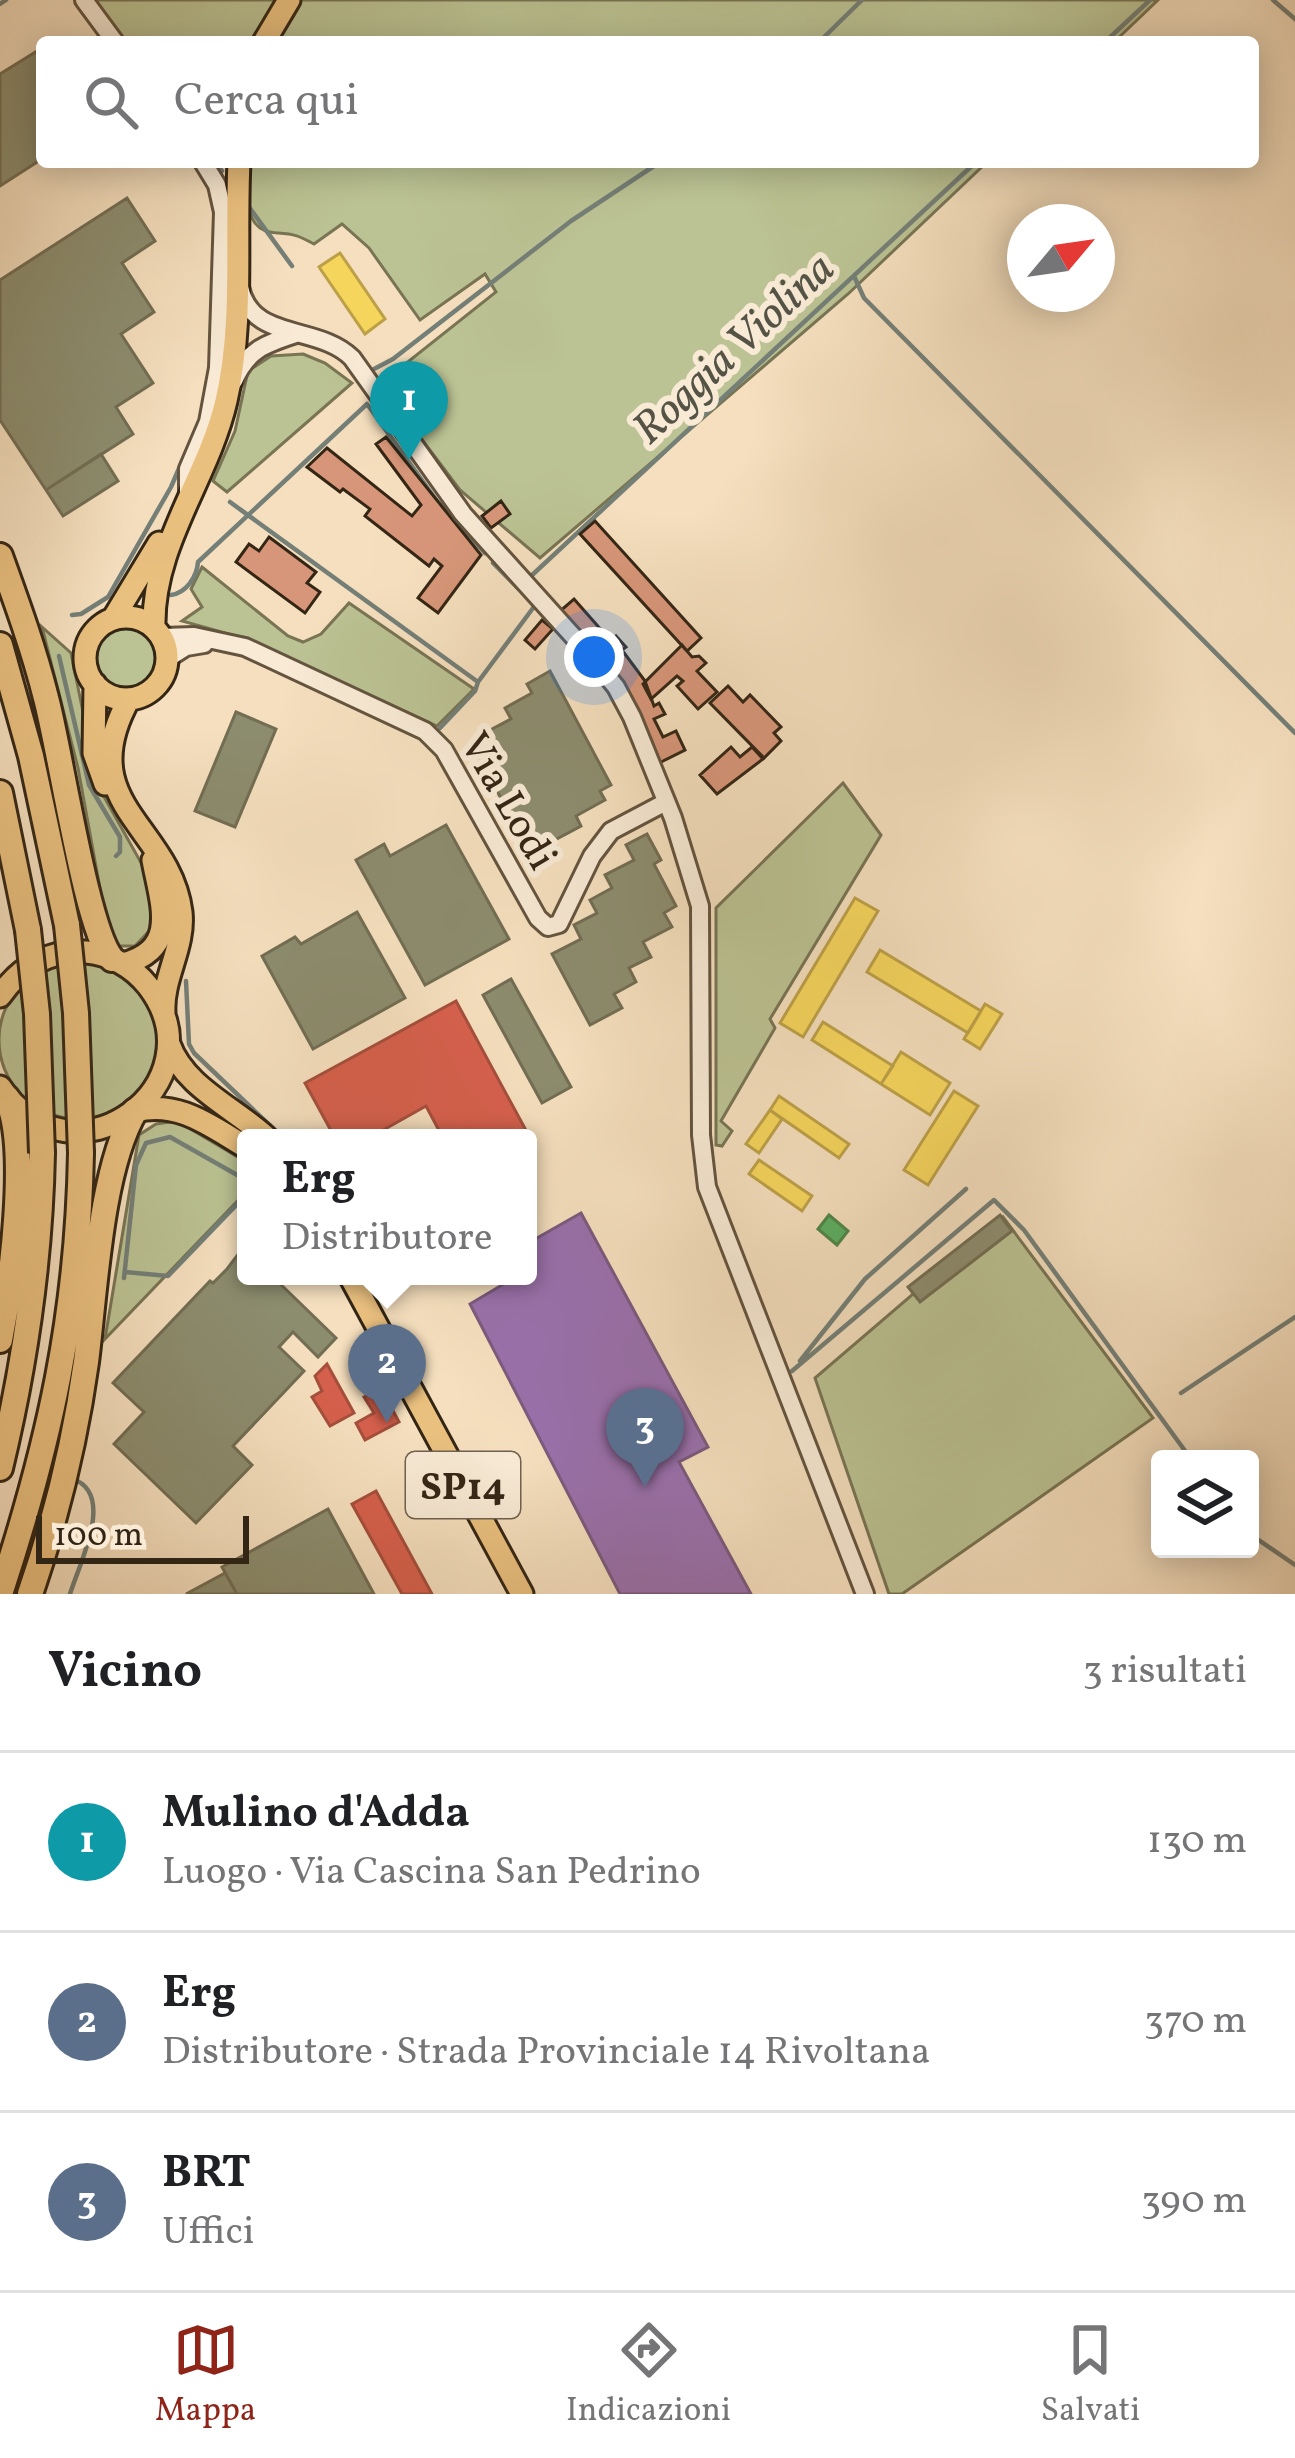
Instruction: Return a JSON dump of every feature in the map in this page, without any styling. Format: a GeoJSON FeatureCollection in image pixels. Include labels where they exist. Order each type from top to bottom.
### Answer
{"type":"FeatureCollection","features":[{"type":"Feature","properties":{"kind":"highway"},"geometry":{"type":"LineString","coordinates":[[0,556],[46,697],[92,910],[105,950],[117,961]]}},
{"type":"Feature","properties":{"kind":"highway"},"geometry":{"type":"LineString","coordinates":[[0,645],[32,756],[67,925],[81,1153],[76,1270],[63,1362],[42,1461],[0,1594]]}},
{"type":"Feature","properties":{"kind":"highway"},"geometry":{"type":"LineString","coordinates":[[0,793],[28,930],[37,1014],[42,1153],[37,1264],[0,1468]]}},
{"type":"Feature","properties":{"kind":"highway"},"geometry":{"type":"LineString","coordinates":[[0,1340],[15,1227],[14,1126],[2,1093]]}},
{"type":"Feature","properties":{"kind":"highway"},"geometry":{"type":"LineString","coordinates":[[30,1594],[72,1442],[102,1237],[118,1155],[135,1112]]}},
{"type":"Feature","properties":{"kind":"highway"},"geometry":{"type":"LineString","coordinates":[[0,1196],[6,1228],[0,1320]]}},
{"type":"Feature","properties":{"kind":"main road"},"geometry":{"type":"LineString","coordinates":[[268,36],[289,0]]}},
{"type":"Feature","properties":{"kind":"main road"},"geometry":{"type":"LineString","coordinates":[[95,685],[112,696],[129,699],[156,687],[164,675],[155,583],[216,436],[227,396],[239,168]]}},
{"type":"Feature","properties":{"kind":"main road"},"geometry":{"type":"LineString","coordinates":[[112,619],[186,504]]}},
{"type":"Feature","properties":{"kind":"main road"},"geometry":{"type":"LineString","coordinates":[[128,811],[98,768],[95,685],[87,669],[86,647],[97,628],[112,619],[135,617],[161,641]]}},
{"type":"Feature","properties":{"kind":"main road"},"geometry":{"type":"LineString","coordinates":[[129,699],[110,748],[112,775],[175,889],[181,911],[178,949],[164,1003],[167,1031],[162,1073],[135,1112]]}},
{"type":"Feature","properties":{"kind":"main road"},"geometry":{"type":"LineString","coordinates":[[117,961],[151,952],[161,937],[162,904],[151,848]]}},
{"type":"Feature","properties":{"kind":"main road"},"geometry":{"type":"LineString","coordinates":[[0,996],[17,974],[46,957],[79,952],[117,961],[150,988],[183,1069],[256,1129]]}},
{"type":"Feature","properties":{"kind":"main road"},"geometry":{"type":"LineString","coordinates":[[2,1093],[33,1120],[69,1132],[105,1128],[135,1112],[158,1107],[178,1110],[237,1143]]}},
{"type":"Feature","properties":{"kind":"main road","name":"SP14"},"geometry":{"type":"LineString","coordinates":[[355,1285],[522,1594]]}},
{"type":"Feature","properties":{"kind":"street"},"geometry":{"type":"LineString","coordinates":[[84,0],[111,36]]}},
{"type":"Feature","properties":{"kind":"street"},"geometry":{"type":"LineString","coordinates":[[186,504],[188,469],[208,422],[218,368],[223,212],[217,184],[207,168]]}},
{"type":"Feature","properties":{"kind":"street"},"geometry":{"type":"LineString","coordinates":[[237,256],[240,292],[249,311],[296,334],[329,340],[352,358],[463,514],[616,687],[667,802],[701,913],[701,1135],[707,1187],[865,1594]]}},
{"type":"Feature","properties":{"kind":"street"},"geometry":{"type":"LineString","coordinates":[[227,396],[248,355],[296,334]]}},
{"type":"Feature","properties":{"kind":"street","name":"Via Lodi"},"geometry":{"type":"LineString","coordinates":[[161,641],[235,644],[416,725],[435,739],[538,918],[548,927],[560,924],[592,856],[612,830],[667,802]]}},
{"type":"Feature","properties":{"kind":"green space"},"geometry":{"type":"Polygon","coordinates":[[[93,0],[277,0],[257,36],[120,36],[93,0]]]}},
{"type":"Feature","properties":{"kind":"green space"},"geometry":{"type":"Polygon","coordinates":[[[300,0],[1158,0],[1120,36],[278,36],[300,0]]]}},
{"type":"Feature","properties":{"kind":"green space"},"geometry":{"type":"Polygon","coordinates":[[[249,168],[981,168],[848,294],[540,558],[460,490],[377,380],[399,369],[496,292],[485,274],[420,320],[369,248],[342,224],[314,244],[266,231],[251,217],[249,168]]]}},
{"type":"Feature","properties":{"kind":"green space"},"geometry":{"type":"Polygon","coordinates":[[[303,354],[352,383],[227,492],[213,481],[235,431],[248,371],[271,356],[303,354]]]}},
{"type":"Feature","properties":{"kind":"green space"},"geometry":{"type":"Polygon","coordinates":[[[202,567],[288,636],[303,642],[321,634],[349,603],[474,689],[437,726],[239,637],[182,621],[202,607],[191,589],[202,567]]]}},
{"type":"Feature","properties":{"kind":"green space"},"geometry":{"type":"Polygon","coordinates":[[[42,627],[71,653],[98,786],[144,868],[151,900],[150,930],[135,946],[117,946],[108,932],[78,768],[42,627]]]}},
{"type":"Feature","properties":{"kind":"green space"},"geometry":{"type":"Polygon","coordinates":[[[126,627],[148,636],[157,658],[148,680],[126,689],[104,680],[95,658],[104,636],[126,627]]]}},
{"type":"Feature","properties":{"kind":"green space"},"geometry":{"type":"Polygon","coordinates":[[[843,783],[881,835],[770,1019],[775,1028],[721,1121],[732,1131],[722,1146],[716,1145],[716,908],[843,783]]]}},
{"type":"Feature","properties":{"kind":"green space"},"geometry":{"type":"Polygon","coordinates":[[[78,961],[108,967],[134,984],[151,1010],[157,1040],[151,1070],[134,1096],[108,1113],[78,1119],[48,1113],[22,1096],[5,1070],[-1,1040],[5,1010],[22,984],[48,967],[78,961]]]}},
{"type":"Feature","properties":{"kind":"green space"},"geometry":{"type":"Polygon","coordinates":[[[177,1121],[237,1157],[237,1201],[105,1339],[139,1135],[156,1124],[177,1121]]]}},
{"type":"Feature","properties":{"kind":"green space"},"geometry":{"type":"Polygon","coordinates":[[[1003,1217],[1153,1418],[902,1594],[889,1594],[815,1378],[1003,1217]]]}},
{"type":"Feature","properties":{"kind":"building: Abitazioni"},"geometry":{"type":"Polygon","coordinates":[[[340,253],[385,319],[365,334],[319,267],[340,253]]]}},
{"type":"Feature","properties":{"kind":"building: Abitazioni"},"geometry":{"type":"Polygon","coordinates":[[[855,898],[878,911],[803,1037],[780,1023],[855,898]]]}},
{"type":"Feature","properties":{"kind":"building: Abitazioni"},"geometry":{"type":"Polygon","coordinates":[[[880,950],[981,1011],[968,1033],[867,972],[880,950]]]}},
{"type":"Feature","properties":{"kind":"building: Abitazioni"},"geometry":{"type":"Polygon","coordinates":[[[985,1004],[1002,1014],[980,1049],[964,1039],[985,1004]]]}},
{"type":"Feature","properties":{"kind":"building: Abitazioni"},"geometry":{"type":"Polygon","coordinates":[[[823,1022],[893,1066],[881,1084],[812,1040],[823,1022]]]}},
{"type":"Feature","properties":{"kind":"building: Abitazioni"},"geometry":{"type":"Polygon","coordinates":[[[901,1052],[950,1083],[930,1115],[881,1084],[901,1052]]]}},
{"type":"Feature","properties":{"kind":"building: Abitazioni"},"geometry":{"type":"Polygon","coordinates":[[[954,1091],[978,1106],[928,1185],[904,1170],[954,1091]]]}},
{"type":"Feature","properties":{"kind":"building: Abitazioni"},"geometry":{"type":"Polygon","coordinates":[[[779,1096],[849,1144],[839,1158],[770,1110],[779,1096]]]}},
{"type":"Feature","properties":{"kind":"building: Abitazioni"},"geometry":{"type":"Polygon","coordinates":[[[770,1110],[782,1119],[759,1153],[746,1144],[770,1110]]]}},
{"type":"Feature","properties":{"kind":"building: Abitazioni"},"geometry":{"type":"Polygon","coordinates":[[[759,1160],[812,1196],[802,1211],[749,1174],[759,1160]]]}},
{"type":"Feature","properties":{"kind":"building: Negozi"},"geometry":{"type":"Polygon","coordinates":[[[456,1001],[525,1129],[438,1129],[426,1106],[385,1129],[330,1129],[305,1083],[456,1001]]]}},
{"type":"Feature","properties":{"kind":"building: Negozi"},"geometry":{"type":"Polygon","coordinates":[[[327,1364],[354,1413],[330,1426],[312,1397],[322,1391],[315,1376],[327,1364]]]}},
{"type":"Feature","properties":{"kind":"building: Negozi"},"geometry":{"type":"Polygon","coordinates":[[[381,1388],[399,1422],[365,1440],[356,1423],[374,1413],[364,1397],[381,1388]]]}},
{"type":"Feature","properties":{"kind":"building: Negozi"},"geometry":{"type":"Polygon","coordinates":[[[376,1491],[432,1594],[402,1594],[352,1504],[376,1491]]]}},
{"type":"Feature","properties":{"kind":"building: Uffici"},"geometry":{"type":"Polygon","coordinates":[[[581,1213],[708,1447],[679,1462],[751,1594],[620,1594],[470,1304],[502,1285],[537,1285],[537,1238],[581,1213]]]}},
{"type":"Feature","properties":{"kind":"building: Pubblico"},"geometry":{"type":"Polygon","coordinates":[[[829,1215],[848,1231],[837,1245],[818,1229],[829,1215]]]}},
{"type":"Feature","properties":{"kind":"building: Industria"},"geometry":{"type":"Polygon","coordinates":[[[36,52],[36,163],[0,186],[0,74],[36,52]]]}},
{"type":"Feature","properties":{"kind":"building: Industria"},"geometry":{"type":"Polygon","coordinates":[[[127,198],[155,241],[122,263],[154,312],[121,334],[153,383],[116,407],[133,434],[46,490],[0,420],[0,280],[127,198]]]}},
{"type":"Feature","properties":{"kind":"building: Industria"},"geometry":{"type":"Polygon","coordinates":[[[101,454],[118,481],[63,516],[46,490],[101,454]]]}},
{"type":"Feature","properties":{"kind":"building: Industria"},"geometry":{"type":"Polygon","coordinates":[[[550,671],[611,785],[600,791],[605,800],[576,816],[581,826],[553,841],[559,851],[536,864],[475,750],[486,745],[481,735],[511,719],[505,708],[532,693],[527,684],[550,671]]]}},
{"type":"Feature","properties":{"kind":"building: Industria"},"geometry":{"type":"Polygon","coordinates":[[[236,712],[276,729],[235,827],[195,811],[236,712]]]}},
{"type":"Feature","properties":{"kind":"building: Industria"},"geometry":{"type":"Polygon","coordinates":[[[446,825],[509,939],[425,985],[356,860],[384,844],[390,856],[446,825]]]}},
{"type":"Feature","properties":{"kind":"building: Industria"},"geometry":{"type":"Polygon","coordinates":[[[647,834],[661,860],[654,864],[676,906],[664,913],[672,927],[643,942],[651,957],[629,968],[636,982],[614,994],[622,1008],[590,1025],[552,954],[581,939],[574,925],[597,913],[590,900],[612,888],[605,875],[634,860],[626,845],[647,834]]]}},
{"type":"Feature","properties":{"kind":"building: Industria"},"geometry":{"type":"Polygon","coordinates":[[[357,912],[405,998],[313,1049],[262,956],[295,937],[301,944],[357,912]]]}},
{"type":"Feature","properties":{"kind":"building: Industria"},"geometry":{"type":"Polygon","coordinates":[[[511,979],[571,1087],[542,1103],[483,995],[511,979]]]}},
{"type":"Feature","properties":{"kind":"building: Industria"},"geometry":{"type":"Polygon","coordinates":[[[1000,1215],[1012,1231],[920,1302],[908,1287],[1000,1215]]]}},
{"type":"Feature","properties":{"kind":"building: Industria"},"geometry":{"type":"Polygon","coordinates":[[[237,1256],[237,1285],[281,1285],[336,1338],[318,1357],[293,1332],[279,1347],[304,1371],[233,1446],[252,1465],[196,1523],[114,1444],[144,1412],[113,1383],[237,1256]]]}},
{"type":"Feature","properties":{"kind":"building: Industria"},"geometry":{"type":"Polygon","coordinates":[[[328,1509],[374,1594],[237,1594],[222,1567],[328,1509]]]}},
{"type":"Feature","properties":{"kind":"building: Industria"},"geometry":{"type":"Polygon","coordinates":[[[225,1573],[237,1594],[186,1594],[225,1573]]]}},
{"type":"Feature","properties":{"kind":"building: Altro"},"geometry":{"type":"Polygon","coordinates":[[[386,437],[481,555],[438,613],[418,598],[442,566],[434,559],[429,566],[365,516],[370,509],[307,467],[327,448],[412,516],[421,505],[376,444],[386,437]]]}},
{"type":"Feature","properties":{"kind":"building: Altro"},"geometry":{"type":"Polygon","coordinates":[[[501,501],[510,514],[491,528],[482,516],[501,501]]]}},
{"type":"Feature","properties":{"kind":"building: Altro"},"geometry":{"type":"Polygon","coordinates":[[[595,521],[701,638],[687,651],[580,534],[595,521]]]}},
{"type":"Feature","properties":{"kind":"building: Altro"},"geometry":{"type":"Polygon","coordinates":[[[269,537],[316,572],[307,583],[320,592],[305,613],[236,562],[249,544],[259,551],[269,537]]]}},
{"type":"Feature","properties":{"kind":"building: Altro"},"geometry":{"type":"Polygon","coordinates":[[[574,599],[611,641],[616,636],[626,647],[622,650],[645,681],[654,706],[659,703],[665,714],[654,719],[663,737],[676,731],[685,750],[659,763],[559,612],[574,599]]]}},
{"type":"Feature","properties":{"kind":"building: Altro"},"geometry":{"type":"Polygon","coordinates":[[[542,620],[553,629],[535,649],[525,640],[542,620]]]}},
{"type":"Feature","properties":{"kind":"building: Altro"},"geometry":{"type":"Polygon","coordinates":[[[682,645],[706,663],[697,671],[717,692],[698,709],[677,686],[683,681],[677,676],[651,699],[643,684],[682,645]]]}},
{"type":"Feature","properties":{"kind":"building: Altro"},"geometry":{"type":"Polygon","coordinates":[[[728,686],[743,702],[750,695],[781,727],[774,733],[781,741],[764,758],[710,703],[728,686]]]}},
{"type":"Feature","properties":{"kind":"building: Altro"},"geometry":{"type":"Polygon","coordinates":[[[731,747],[740,757],[752,747],[763,759],[717,794],[700,775],[731,747]]]}},
{"type":"Feature","properties":{"kind":"waterway"},"geometry":{"type":"LineString","coordinates":[[0,4],[6,0]]}},
{"type":"Feature","properties":{"kind":"waterway"},"geometry":{"type":"LineString","coordinates":[[825,36],[862,0]]}},
{"type":"Feature","properties":{"kind":"waterway","name":"Roggia Violina"},"geometry":{"type":"LineString","coordinates":[[1111,36],[1150,0]]}},
{"type":"Feature","properties":{"kind":"waterway","name":"Roggia Violina"},"geometry":{"type":"LineString","coordinates":[[1273,0],[1295,19]]}},
{"type":"Feature","properties":{"kind":"waterway"},"geometry":{"type":"LineString","coordinates":[[111,23],[121,36]]}},
{"type":"Feature","properties":{"kind":"waterway"},"geometry":{"type":"LineString","coordinates":[[374,369],[571,221],[651,168]]}},
{"type":"Feature","properties":{"kind":"waterway","name":"Roggia Violina"},"geometry":{"type":"LineString","coordinates":[[530,577],[970,168]]}},
{"type":"Feature","properties":{"kind":"waterway"},"geometry":{"type":"LineString","coordinates":[[249,207],[292,266]]}},
{"type":"Feature","properties":{"kind":"waterway"},"geometry":{"type":"LineString","coordinates":[[854,276],[864,298],[1295,733]]}},
{"type":"Feature","properties":{"kind":"waterway","name":"Roggia Violina"},"geometry":{"type":"LineString","coordinates":[[171,595],[186,588],[198,562],[367,404],[437,501],[485,553]]}},
{"type":"Feature","properties":{"kind":"waterway"},"geometry":{"type":"LineString","coordinates":[[72,615],[108,597],[171,487],[199,422]]}},
{"type":"Feature","properties":{"kind":"waterway"},"geometry":{"type":"LineString","coordinates":[[230,502],[478,682],[536,604]]}},
{"type":"Feature","properties":{"kind":"waterway","name":"Roggia Violina"},"geometry":{"type":"LineString","coordinates":[[493,563],[523,593]]}},
{"type":"Feature","properties":{"kind":"waterway","name":"Roggia Violina"},"geometry":{"type":"LineString","coordinates":[[59,656],[89,785],[120,837],[116,856]]}},
{"type":"Feature","properties":{"kind":"waterway"},"geometry":{"type":"LineString","coordinates":[[440,728],[478,682]]}},
{"type":"Feature","properties":{"kind":"waterway"},"geometry":{"type":"LineString","coordinates":[[186,981],[189,1044],[194,1053],[274,1129]]}},
{"type":"Feature","properties":{"kind":"waterway"},"geometry":{"type":"LineString","coordinates":[[124,1278],[136,1165],[146,1143],[170,1137],[237,1175]]}},
{"type":"Feature","properties":{"kind":"waterway"},"geometry":{"type":"LineString","coordinates":[[800,1361],[865,1279],[966,1189]]}},
{"type":"Feature","properties":{"kind":"waterway"},"geometry":{"type":"LineString","coordinates":[[792,1371],[994,1200],[1024,1230],[1184,1450]]}},
{"type":"Feature","properties":{"kind":"waterway"},"geometry":{"type":"LineString","coordinates":[[125,1272],[168,1276],[237,1204]]}},
{"type":"Feature","properties":{"kind":"waterway"},"geometry":{"type":"LineString","coordinates":[[1181,1393],[1295,1317]]}},
{"type":"Feature","properties":{"kind":"waterway"},"geometry":{"type":"LineString","coordinates":[[70,1594],[93,1514],[86,1487],[73,1479]]}},
{"type":"Feature","properties":{"kind":"waterway"},"geometry":{"type":"LineString","coordinates":[[1259,1540],[1295,1565]]}},
{"type":"Feature","properties":{"kind":"place","name":"Mulino d'Adda"},"geometry":{"type":"Point","coordinates":[409,460]}},
{"type":"Feature","properties":{"kind":"place","name":"Erg"},"geometry":{"type":"Point","coordinates":[387,1423]}},
{"type":"Feature","properties":{"kind":"place","name":"BRT"},"geometry":{"type":"Point","coordinates":[645,1487]}}]}
